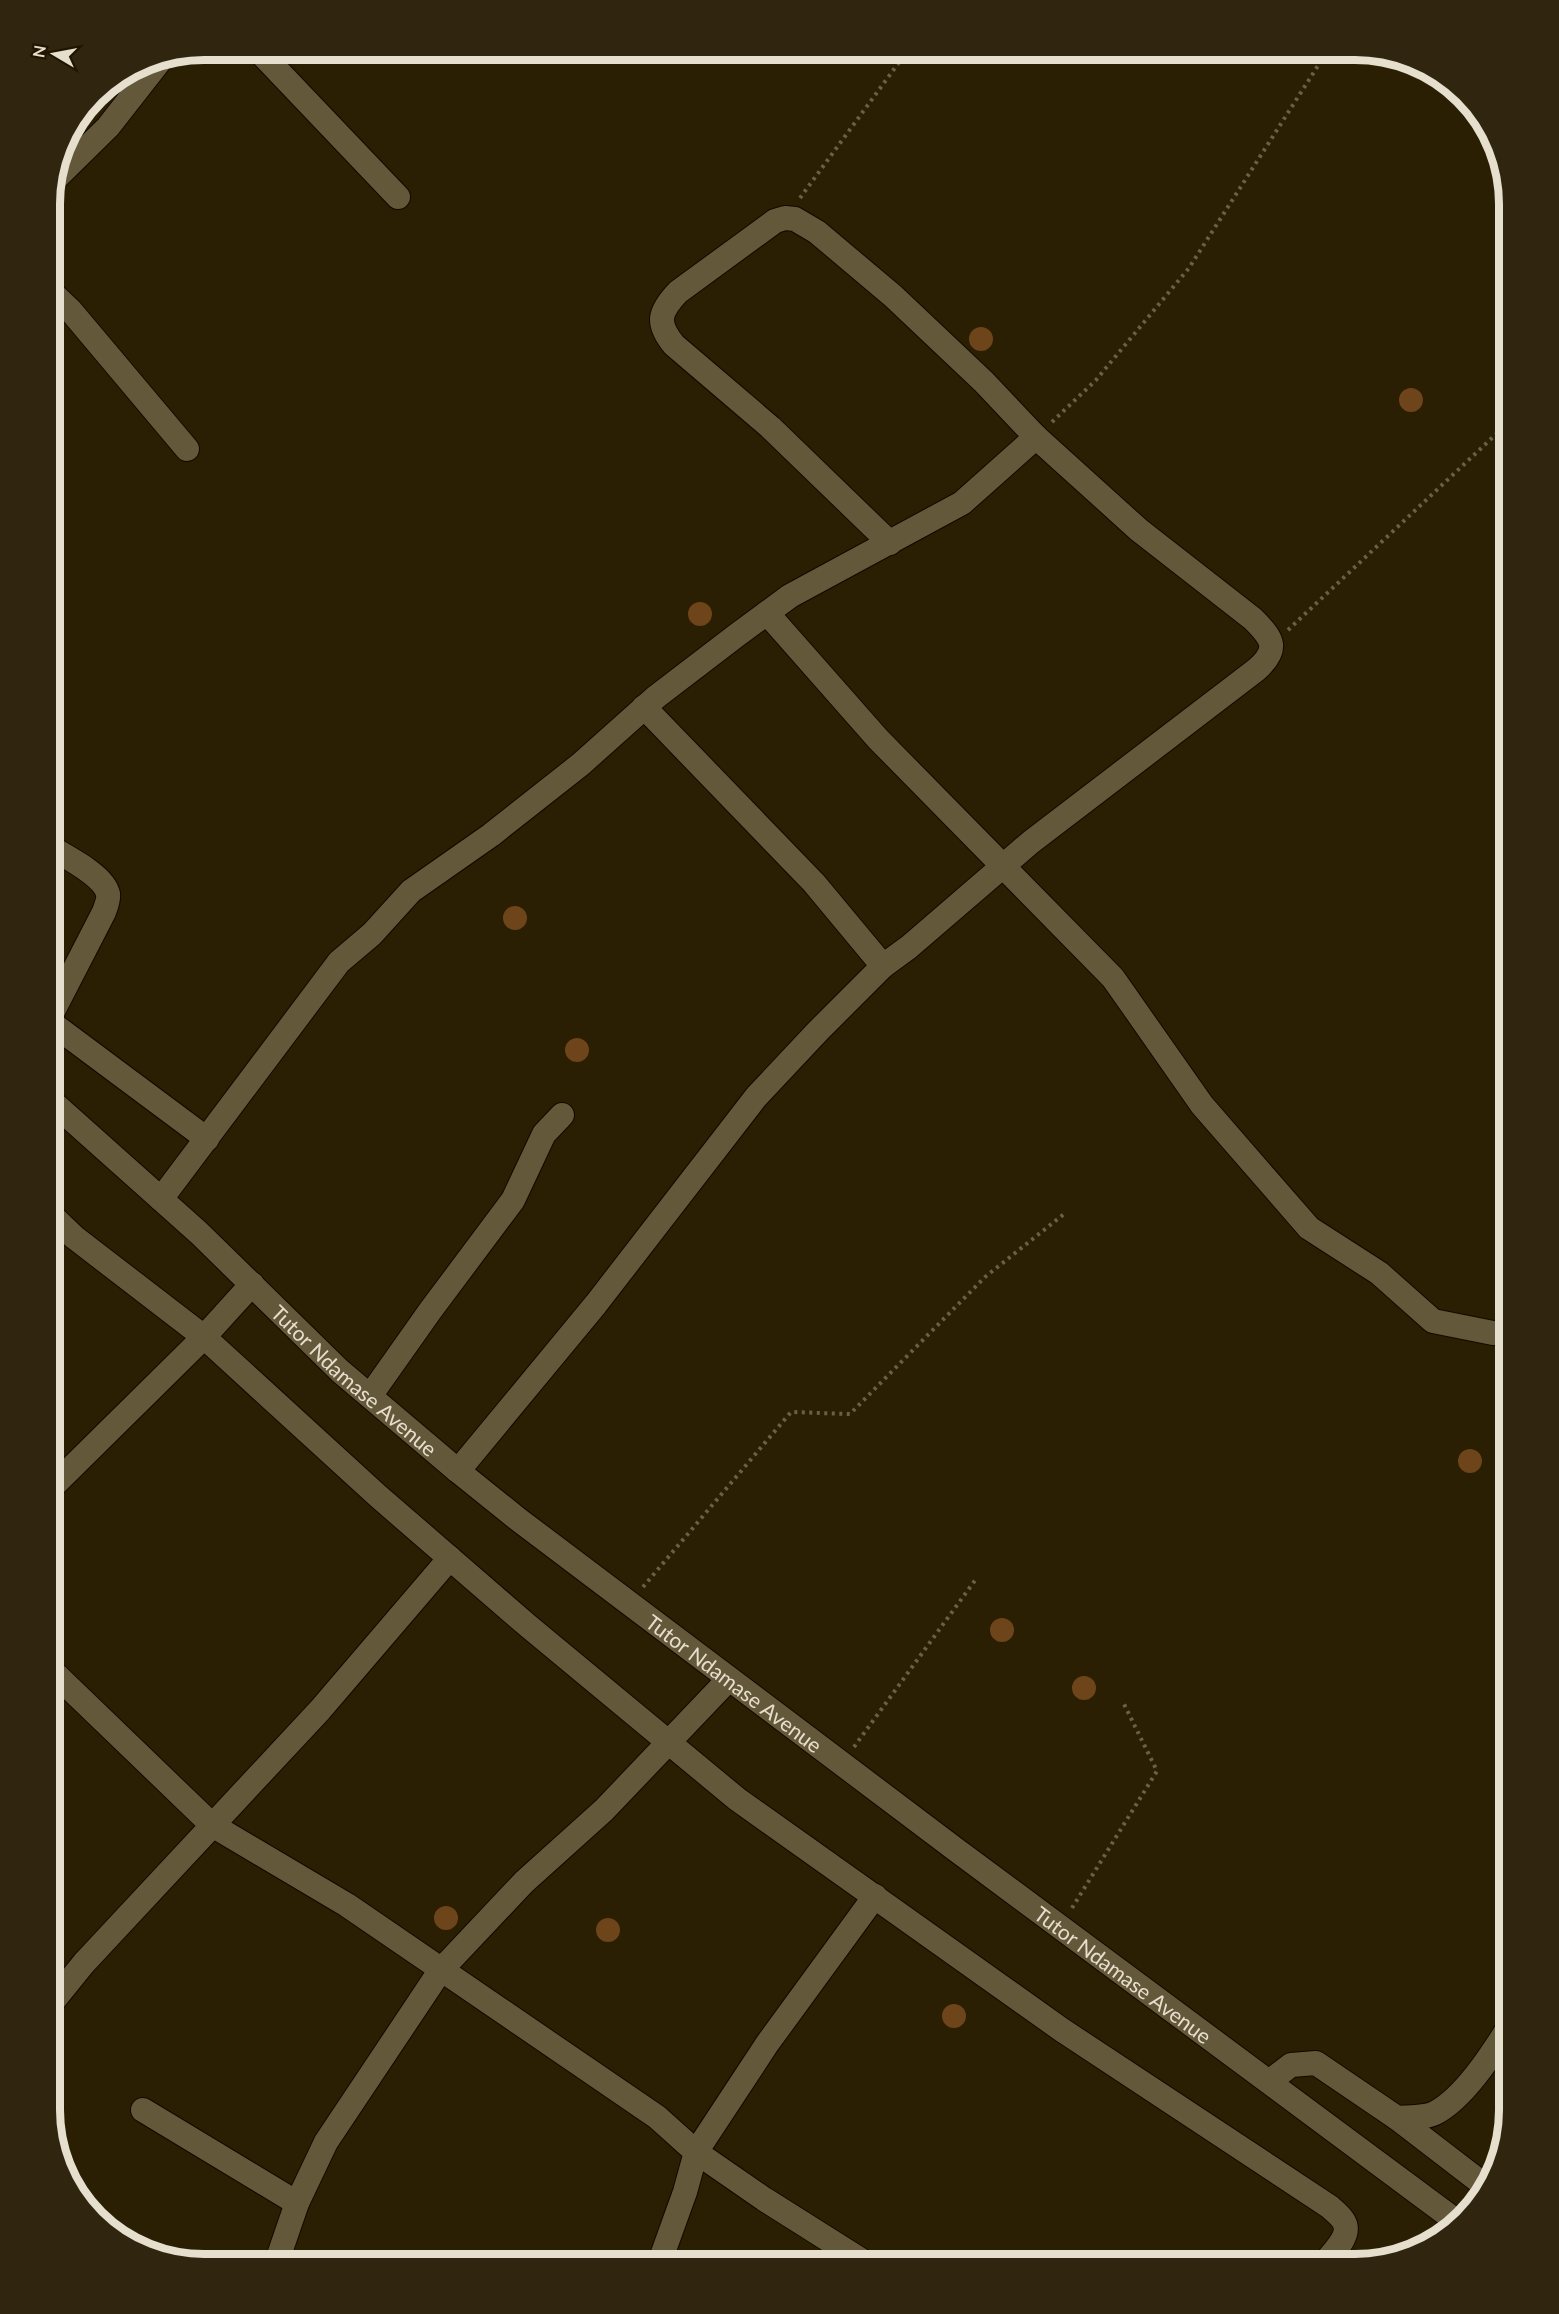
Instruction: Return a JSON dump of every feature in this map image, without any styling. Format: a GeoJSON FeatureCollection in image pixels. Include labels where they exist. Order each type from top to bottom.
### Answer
{"type":"FeatureCollection","features":[{"type":"Feature","properties":{"kind":"street"},"geometry":{"type":"LineString","coordinates":[[268,60],[398,197]]}},
{"type":"Feature","properties":{"kind":"street"},"geometry":{"type":"LineString","coordinates":[[64,170],[108,127],[153,70]]}},
{"type":"Feature","properties":{"kind":"street"},"geometry":{"type":"LineString","coordinates":[[458,1471],[596,1304],[756,1097],[883,966],[909,947],[1050,828],[1256,670],[1267,660],[1272,645],[1270,635],[1253,619],[1138,530],[1036,437],[984,382],[893,296],[805,224],[785,218],[775,220],[678,292],[668,302],[663,313],[662,329],[674,345],[770,427],[890,543]]}},
{"type":"Feature","properties":{"kind":"street"},"geometry":{"type":"LineString","coordinates":[[60,301],[187,449]]}},
{"type":"Feature","properties":{"kind":"street"},"geometry":{"type":"LineString","coordinates":[[161,1199],[339,962],[372,934],[411,891],[491,835],[581,764],[644,707],[790,596],[962,503],[1036,437]]}},
{"type":"Feature","properties":{"kind":"street"},"geometry":{"type":"LineString","coordinates":[[767,613],[878,739],[1113,978],[1202,1105],[1309,1228],[1379,1273],[1433,1321],[1499,1333]]}},
{"type":"Feature","properties":{"kind":"street"},"geometry":{"type":"LineString","coordinates":[[644,707],[814,883],[883,966]]}},
{"type":"Feature","properties":{"kind":"street"},"geometry":{"type":"LineString","coordinates":[[60,853],[95,876],[104,884],[108,894],[104,912],[60,998]]}},
{"type":"Feature","properties":{"kind":"street"},"geometry":{"type":"LineString","coordinates":[[60,1029],[207,1139]]}},
{"type":"Feature","properties":{"kind":"street","name":"Tutor Ndamase Avenue"},"geometry":{"type":"LineString","coordinates":[[60,1109],[252,1284],[340,1371],[458,1471],[728,1680],[1270,2081],[1450,2218]]}},
{"type":"Feature","properties":{"kind":"street"},"geometry":{"type":"LineString","coordinates":[[370,1396],[513,1200],[544,1134],[562,1115]]}},
{"type":"Feature","properties":{"kind":"street"},"geometry":{"type":"LineString","coordinates":[[60,1224],[74,1237],[204,1337],[378,1496],[737,1799],[1062,2030],[1330,2207],[1344,2222],[1345,2230],[1343,2240],[1332,2254]]}},
{"type":"Feature","properties":{"kind":"street"},"geometry":{"type":"LineString","coordinates":[[60,1479],[204,1337],[252,1284]]}},
{"type":"Feature","properties":{"kind":"street"},"geometry":{"type":"LineString","coordinates":[[60,1993],[84,1963],[320,1710],[450,1558]]}},
{"type":"Feature","properties":{"kind":"street"},"geometry":{"type":"LineString","coordinates":[[60,1679],[212,1824],[348,1905],[440,1971],[657,2117],[696,2152],[764,2199],[851,2254]]}},
{"type":"Feature","properties":{"kind":"street"},"geometry":{"type":"LineString","coordinates":[[279,2254],[297,2203],[326,2142],[440,1971],[524,1882],[604,1810],[728,1680]]}},
{"type":"Feature","properties":{"kind":"street"},"geometry":{"type":"LineString","coordinates":[[663,2254],[685,2192],[696,2152],[767,2044],[875,1896]]}},
{"type":"Feature","properties":{"kind":"street"},"geometry":{"type":"LineString","coordinates":[[1397,2118],[1433,2114],[1452,2101],[1474,2076],[1499,2041]]}},
{"type":"Feature","properties":{"kind":"street"},"geometry":{"type":"LineString","coordinates":[[1270,2081],[1291,2066],[1316,2063],[1397,2118],[1480,2182]]}},
{"type":"Feature","properties":{"kind":"street"},"geometry":{"type":"LineString","coordinates":[[143,2110],[297,2203]]}},
{"type":"Feature","properties":{"kind":"path"},"geometry":{"type":"LineString","coordinates":[[1036,437],[1096,380],[1189,268],[1322,60]]}},
{"type":"Feature","properties":{"kind":"path"},"geometry":{"type":"LineString","coordinates":[[785,218],[899,61]]}},
{"type":"Feature","properties":{"kind":"path"},"geometry":{"type":"LineString","coordinates":[[1272,645],[1499,431]]}},
{"type":"Feature","properties":{"kind":"path"},"geometry":{"type":"LineString","coordinates":[[628,1604],[791,1412],[850,1414],[985,1277],[1064,1214]]}},
{"type":"Feature","properties":{"kind":"path"},"geometry":{"type":"LineString","coordinates":[[842,1764],[976,1579]]}},
{"type":"Feature","properties":{"kind":"path"},"geometry":{"type":"LineString","coordinates":[[1061,1927],[1157,1771],[1124,1704]]}},
{"type":"Feature","properties":{"kind":"building"},"geometry":{"type":"Polygon","coordinates":[[[981,327],[986,328],[992,334],[992,344],[986,350],[981,351],[976,350],[970,344],[969,339],[970,334],[976,328],[981,327]]]}},
{"type":"Feature","properties":{"kind":"building"},"geometry":{"type":"Polygon","coordinates":[[[1411,388],[1416,389],[1422,395],[1422,405],[1416,411],[1411,412],[1406,411],[1400,405],[1399,400],[1400,395],[1406,389],[1411,388]]]}},
{"type":"Feature","properties":{"kind":"building"},"geometry":{"type":"Polygon","coordinates":[[[700,602],[705,603],[711,609],[711,619],[705,625],[700,626],[695,625],[689,619],[688,614],[689,609],[695,603],[700,602]]]}},
{"type":"Feature","properties":{"kind":"building"},"geometry":{"type":"Polygon","coordinates":[[[515,906],[520,907],[526,913],[526,923],[520,929],[515,930],[510,929],[504,923],[503,918],[504,913],[510,907],[515,906]]]}},
{"type":"Feature","properties":{"kind":"building"},"geometry":{"type":"Polygon","coordinates":[[[577,1038],[586,1041],[589,1050],[586,1059],[577,1062],[568,1059],[565,1050],[568,1041],[577,1038]]]}},
{"type":"Feature","properties":{"kind":"building"},"geometry":{"type":"Polygon","coordinates":[[[1470,1449],[1479,1452],[1482,1461],[1479,1470],[1470,1473],[1461,1470],[1458,1461],[1461,1452],[1470,1449]]]}},
{"type":"Feature","properties":{"kind":"building"},"geometry":{"type":"Polygon","coordinates":[[[1002,1618],[1011,1621],[1014,1630],[1011,1639],[1002,1642],[993,1639],[990,1630],[993,1621],[1002,1618]]]}},
{"type":"Feature","properties":{"kind":"building"},"geometry":{"type":"Polygon","coordinates":[[[1084,1676],[1089,1677],[1095,1683],[1095,1693],[1089,1699],[1084,1700],[1079,1699],[1073,1693],[1072,1688],[1073,1683],[1079,1677],[1084,1676]]]}},
{"type":"Feature","properties":{"kind":"building"},"geometry":{"type":"Polygon","coordinates":[[[446,1906],[451,1907],[457,1913],[457,1923],[451,1929],[446,1930],[441,1929],[435,1923],[434,1918],[435,1913],[441,1907],[446,1906]]]}},
{"type":"Feature","properties":{"kind":"building"},"geometry":{"type":"Polygon","coordinates":[[[608,1918],[613,1919],[619,1925],[619,1935],[613,1941],[608,1942],[603,1941],[597,1935],[596,1930],[597,1925],[603,1919],[608,1918]]]}},
{"type":"Feature","properties":{"kind":"building"},"geometry":{"type":"Polygon","coordinates":[[[954,2004],[959,2005],[965,2011],[965,2021],[959,2027],[954,2028],[949,2027],[943,2021],[942,2016],[943,2011],[949,2005],[954,2004]]]}}]}
